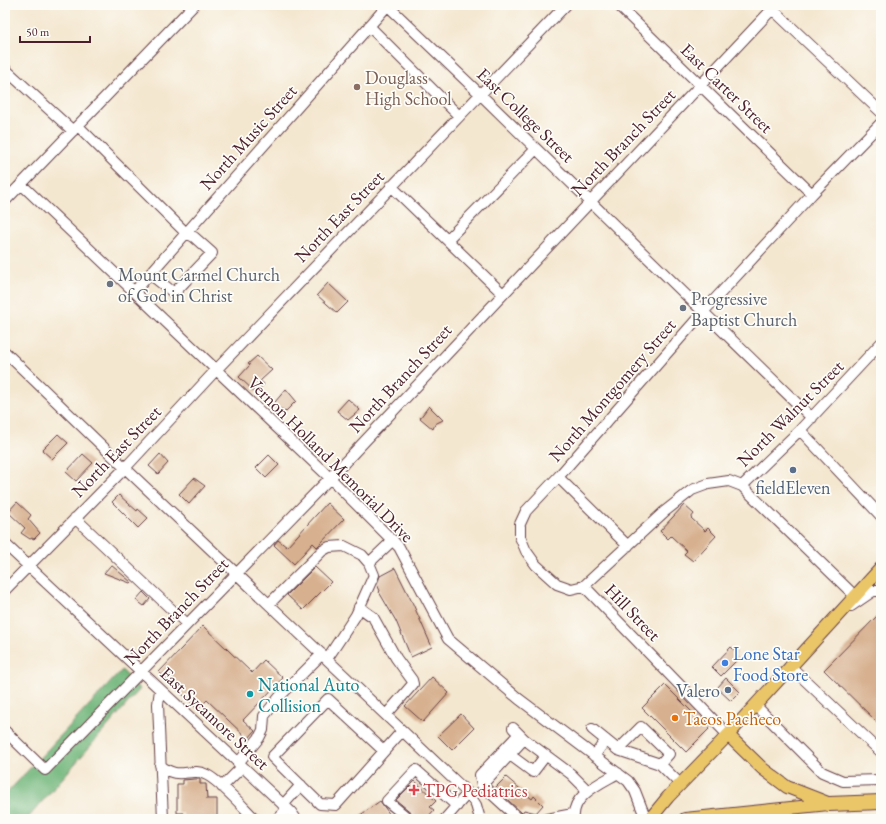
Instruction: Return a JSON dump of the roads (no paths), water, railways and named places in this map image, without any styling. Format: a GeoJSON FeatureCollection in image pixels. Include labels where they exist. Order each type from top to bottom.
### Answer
{"type":"FeatureCollection","features":[{"type":"Feature","properties":{"kind":"highway"},"geometry":{"type":"LineString","coordinates":[[829,804],[881,802]]}},
{"type":"Feature","properties":{"kind":"main road"},"geometry":{"type":"LineString","coordinates":[[650,819],[680,784],[728,735],[881,568]]}},
{"type":"Feature","properties":{"kind":"main road"},"geometry":{"type":"LineString","coordinates":[[728,735],[763,769],[787,787],[829,804]]}},
{"type":"Feature","properties":{"kind":"main road"},"geometry":{"type":"LineString","coordinates":[[692,819],[881,797]]}},
{"type":"Feature","properties":{"kind":"street"},"geometry":{"type":"LineString","coordinates":[[5,201],[194,5]]}},
{"type":"Feature","properties":{"kind":"street","name":"East College Street"},"geometry":{"type":"LineString","coordinates":[[387,5],[704,311],[812,418]]}},
{"type":"Feature","properties":{"kind":"street","name":"North Music Street"},"geometry":{"type":"LineString","coordinates":[[134,292],[387,5]]}},
{"type":"Feature","properties":{"kind":"street","name":"North East Street"},"geometry":{"type":"LineString","coordinates":[[5,590],[125,468],[391,186],[566,5]]}},
{"type":"Feature","properties":{"kind":"street","name":"East Carter Street"},"geometry":{"type":"LineString","coordinates":[[618,5],[812,194]]}},
{"type":"Feature","properties":{"kind":"street"},"geometry":{"type":"LineString","coordinates":[[772,6],[881,112]]}},
{"type":"Feature","properties":{"kind":"street","name":"North Branch Street"},"geometry":{"type":"LineString","coordinates":[[5,731],[45,770],[330,478],[700,86],[772,6]]}},
{"type":"Feature","properties":{"kind":"street"},"geometry":{"type":"LineString","coordinates":[[369,26],[459,116]]}},
{"type":"Feature","properties":{"kind":"street"},"geometry":{"type":"LineString","coordinates":[[5,69],[75,128],[186,233],[194,237],[212,253],[174,293],[150,274]]}},
{"type":"Feature","properties":{"kind":"street","name":"North Montgomery Street"},"geometry":{"type":"LineString","coordinates":[[520,524],[526,511],[558,477],[704,311],[812,194],[881,123]]}},
{"type":"Feature","properties":{"kind":"street"},"geometry":{"type":"LineString","coordinates":[[447,240],[536,149]]}},
{"type":"Feature","properties":{"kind":"street","name":"Vernon Holland Memorial Drive"},"geometry":{"type":"LineString","coordinates":[[21,184],[330,478],[399,546],[448,639],[519,700],[628,781],[635,792],[646,819]]}},
{"type":"Feature","properties":{"kind":"street"},"geometry":{"type":"LineString","coordinates":[[391,186],[503,294]]}},
{"type":"Feature","properties":{"kind":"street","name":"North Walnut Street"},"geometry":{"type":"LineString","coordinates":[[584,586],[664,512],[692,490],[708,484],[729,481],[742,486],[812,418],[881,343]]}},
{"type":"Feature","properties":{"kind":"street"},"geometry":{"type":"LineString","coordinates":[[5,352],[125,468],[468,793],[476,805],[480,819]]}},
{"type":"Feature","properties":{"kind":"street"},"geometry":{"type":"LineString","coordinates":[[800,430],[881,516]]}},
{"type":"Feature","properties":{"kind":"street"},"geometry":{"type":"LineString","coordinates":[[558,477],[628,546]]}},
{"type":"Feature","properties":{"kind":"street"},"geometry":{"type":"LineString","coordinates":[[742,486],[855,596]]}},
{"type":"Feature","properties":{"kind":"street"},"geometry":{"type":"LineString","coordinates":[[75,518],[187,624]]}},
{"type":"Feature","properties":{"kind":"street","name":"Hill Street"},"geometry":{"type":"LineString","coordinates":[[520,524],[520,537],[526,551],[536,565],[557,584],[571,589],[584,586],[728,735]]}},
{"type":"Feature","properties":{"kind":"street"},"geometry":{"type":"LineString","coordinates":[[369,563],[393,540]]}},
{"type":"Feature","properties":{"kind":"street","name":"East Sycamore Street"},"geometry":{"type":"LineString","coordinates":[[5,544],[296,819]]}},
{"type":"Feature","properties":{"kind":"street"},"geometry":{"type":"LineString","coordinates":[[222,787],[240,765],[261,734],[263,730],[264,716],[282,694],[324,657],[356,615],[374,575],[369,563],[362,555],[344,546],[329,547],[322,551],[269,604]]}},
{"type":"Feature","properties":{"kind":"street"},"geometry":{"type":"LineString","coordinates":[[837,615],[873,591],[881,591]]}},
{"type":"Feature","properties":{"kind":"street"},"geometry":{"type":"LineString","coordinates":[[359,607],[373,617],[396,658],[412,680],[413,684],[386,715]]}},
{"type":"Feature","properties":{"kind":"street"},"geometry":{"type":"LineString","coordinates":[[790,666],[881,752]]}},
{"type":"Feature","properties":{"kind":"street"},"geometry":{"type":"LineString","coordinates":[[160,690],[158,704],[163,819]]}},
{"type":"Feature","properties":{"kind":"street"},"geometry":{"type":"LineString","coordinates":[[384,751],[328,699],[272,757],[320,804],[336,805],[402,731]]}},
{"type":"Feature","properties":{"kind":"street"},"geometry":{"type":"LineString","coordinates":[[755,705],[822,772],[843,781],[881,780]]}},
{"type":"Feature","properties":{"kind":"street"},"geometry":{"type":"LineString","coordinates":[[618,750],[641,727],[669,754],[660,764]]}},
{"type":"Feature","properties":{"kind":"street"},"geometry":{"type":"LineString","coordinates":[[592,729],[618,750],[660,764],[680,784]]}},
{"type":"Feature","properties":{"kind":"street"},"geometry":{"type":"LineString","coordinates":[[482,785],[510,755],[519,734]]}},
{"type":"Feature","properties":{"kind":"street"},"geometry":{"type":"LineString","coordinates":[[519,734],[571,774],[588,791]]}},
{"type":"Feature","properties":{"kind":"street"},"geometry":{"type":"LineString","coordinates":[[519,734],[480,775],[482,785],[519,819]]}},
{"type":"Feature","properties":{"kind":"street"},"geometry":{"type":"LineString","coordinates":[[594,756],[606,740]]}},
{"type":"Feature","properties":{"kind":"street"},"geometry":{"type":"LineString","coordinates":[[510,755],[533,772],[546,755]]}},
{"type":"Feature","properties":{"kind":"street"},"geometry":{"type":"LineString","coordinates":[[160,765],[165,770],[173,773],[199,772],[207,775],[256,819]]}},
{"type":"Feature","properties":{"kind":"street"},"geometry":{"type":"LineString","coordinates":[[409,819],[387,801],[416,770],[456,806]]}},
{"type":"Feature","properties":{"kind":"street"},"geometry":{"type":"LineString","coordinates":[[547,819],[573,816],[578,801],[588,791],[618,773]]}},
{"type":"Feature","properties":{"kind":"street"},"geometry":{"type":"LineString","coordinates":[[276,819],[301,785]]}},
{"type":"Feature","properties":{"kind":"street"},"geometry":{"type":"LineString","coordinates":[[445,819],[468,793]]}},
{"type":"Feature","properties":{"kind":"place","name":"Douglass High School"},"geometry":{"type":"Point","coordinates":[357,87]}},
{"type":"Feature","properties":{"kind":"place","name":"Mount Carmel Church of God in Christ"},"geometry":{"type":"Point","coordinates":[110,284]}},
{"type":"Feature","properties":{"kind":"place","name":"Progressive Baptist Church"},"geometry":{"type":"Point","coordinates":[683,308]}},
{"type":"Feature","properties":{"kind":"place","name":"fieldEleven"},"geometry":{"type":"Point","coordinates":[793,470]}},
{"type":"Feature","properties":{"kind":"place","name":"Lone Star Food Store"},"geometry":{"type":"Point","coordinates":[725,663]}},
{"type":"Feature","properties":{"kind":"place","name":"Valero"},"geometry":{"type":"Point","coordinates":[728,690]}},
{"type":"Feature","properties":{"kind":"place","name":"National Auto Collision"},"geometry":{"type":"Point","coordinates":[250,694]}},
{"type":"Feature","properties":{"kind":"place","name":"Tacos Pacheco"},"geometry":{"type":"Point","coordinates":[675,718]}},
{"type":"Feature","properties":{"kind":"place","name":"TPG Pediatrics"},"geometry":{"type":"Point","coordinates":[414,790]}}]}
